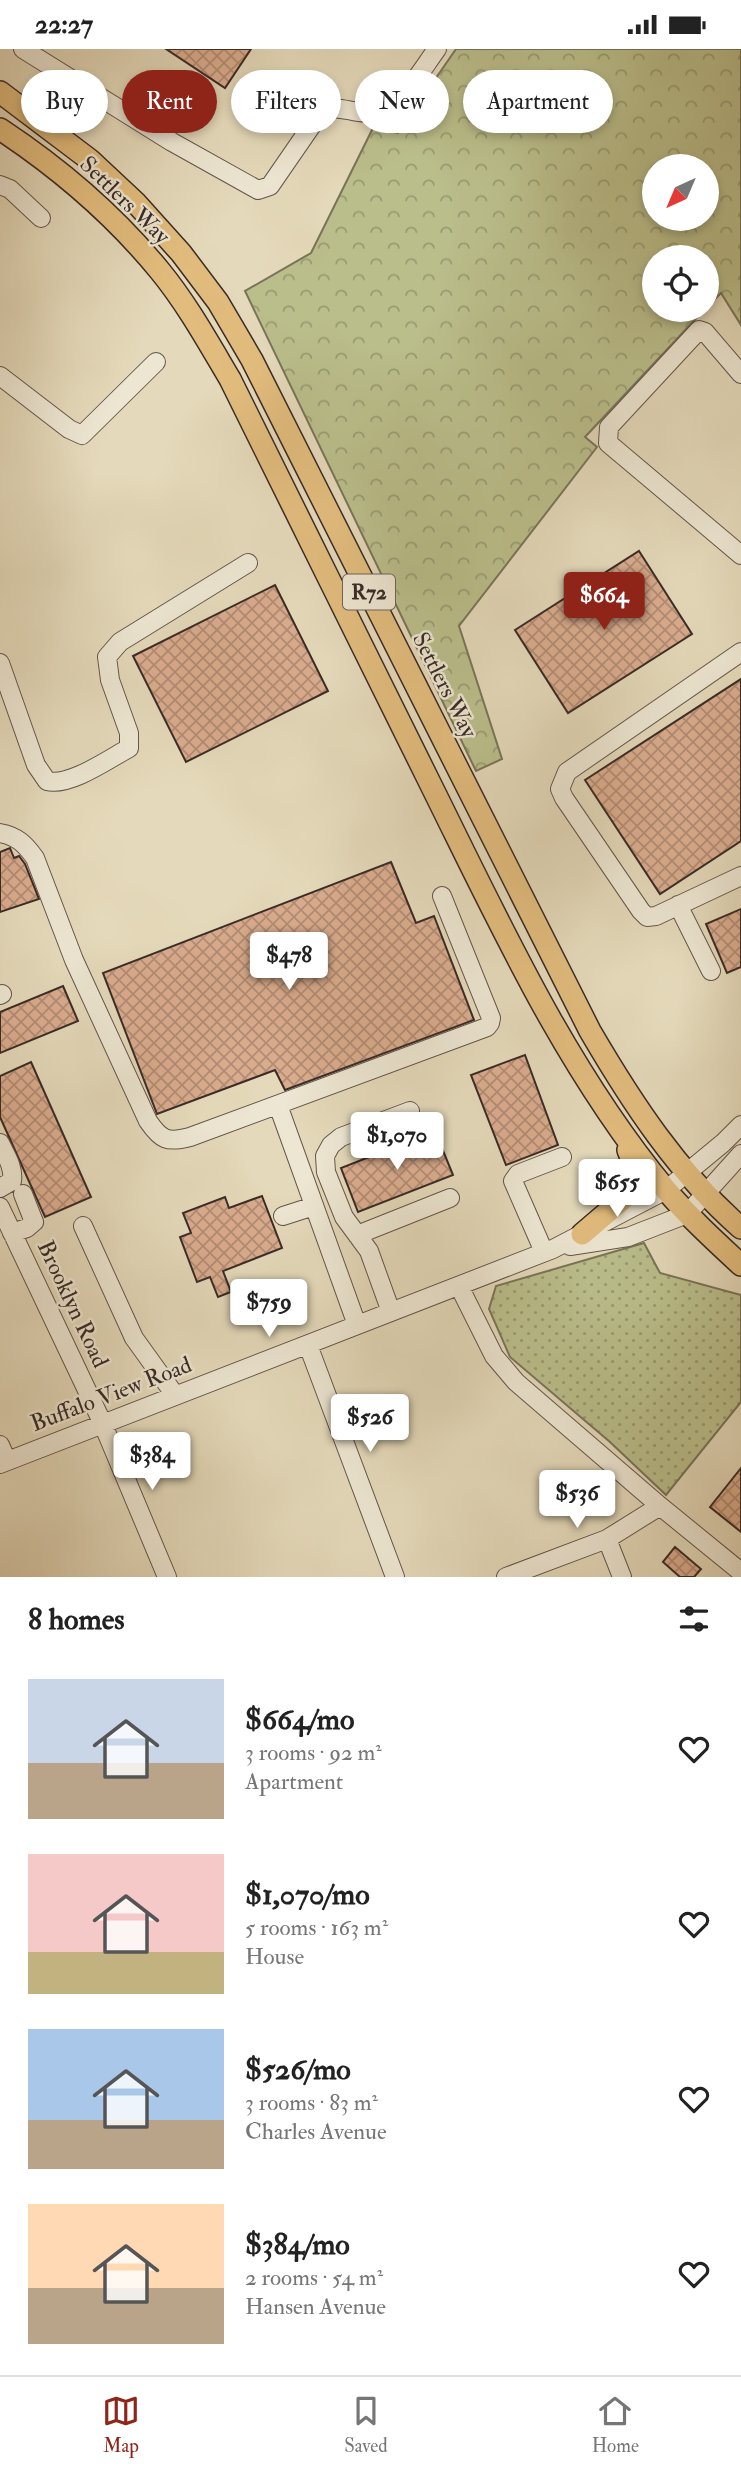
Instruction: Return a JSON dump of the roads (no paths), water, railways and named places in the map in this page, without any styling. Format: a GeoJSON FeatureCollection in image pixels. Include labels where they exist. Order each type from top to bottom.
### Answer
{"type":"FeatureCollection","features":[{"type":"Feature","properties":{"kind":"main road","name":"Settlers Way"},"geometry":{"type":"LineString","coordinates":[[0,92],[90,160],[136,203],[181,253],[218,302],[252,360],[590,1031],[660,1140],[705,1195],[741,1228]]}},
{"type":"Feature","properties":{"kind":"main road","name":"Settlers Way"},"geometry":{"type":"LineString","coordinates":[[0,129],[26,146],[118,223],[161,272],[194,319],[230,379],[514,954],[566,1048],[593,1090],[666,1190],[687,1214],[741,1265]]}},
{"type":"Feature","properties":{"kind":"main road"},"geometry":{"type":"LineString","coordinates":[[582,1234],[630,1193],[638,1175],[632,1157],[593,1090]]}},
{"type":"Feature","properties":{"kind":"street"},"geometry":{"type":"LineString","coordinates":[[23,49],[172,142],[258,190],[270,186],[321,112],[339,107],[359,112],[376,112],[388,108],[402,96],[437,49]]}},
{"type":"Feature","properties":{"kind":"street"},"geometry":{"type":"LineString","coordinates":[[0,185],[10,189],[41,218]]}},
{"type":"Feature","properties":{"kind":"street"},"geometry":{"type":"LineString","coordinates":[[741,374],[705,332],[696,331],[609,427],[607,437],[608,443],[741,555]]}},
{"type":"Feature","properties":{"kind":"street"},"geometry":{"type":"LineString","coordinates":[[0,376],[69,429],[82,435],[156,362]]}},
{"type":"Feature","properties":{"kind":"street"},"geometry":{"type":"LineString","coordinates":[[0,663],[36,765],[47,781],[56,784],[129,748],[129,733],[110,680],[107,657],[120,642],[247,563]]}},
{"type":"Feature","properties":{"kind":"street"},"geometry":{"type":"LineString","coordinates":[[741,652],[566,772],[560,789],[641,911],[647,916],[656,916],[741,876]]}},
{"type":"Feature","properties":{"kind":"street"},"geometry":{"type":"LineString","coordinates":[[0,833],[14,836],[34,858],[74,960],[148,1121],[164,1139],[176,1141],[487,1027],[491,1018],[442,896]]}},
{"type":"Feature","properties":{"kind":"street"},"geometry":{"type":"LineString","coordinates":[[678,905],[711,971]]}},
{"type":"Feature","properties":{"kind":"street"},"geometry":{"type":"LineString","coordinates":[[278,1105],[357,1325]]}},
{"type":"Feature","properties":{"kind":"street"},"geometry":{"type":"LineString","coordinates":[[391,1312],[369,1251],[344,1217],[326,1172],[325,1156],[331,1145],[341,1137],[410,1111]]}},
{"type":"Feature","properties":{"kind":"street","name":"Buffalo View Road"},"geometry":{"type":"LineString","coordinates":[[2,1457],[308,1345],[549,1250],[666,1190],[741,1125]]}},
{"type":"Feature","properties":{"kind":"street"},"geometry":{"type":"LineString","coordinates":[[0,1143],[13,1171],[13,1177],[12,1181],[0,1188]]}},
{"type":"Feature","properties":{"kind":"street"},"geometry":{"type":"LineString","coordinates":[[687,1214],[741,1154]]}},
{"type":"Feature","properties":{"kind":"street"},"geometry":{"type":"LineString","coordinates":[[549,1250],[513,1181],[518,1174],[562,1157]]}},
{"type":"Feature","properties":{"kind":"street"},"geometry":{"type":"LineString","coordinates":[[12,1233],[27,1228],[34,1222],[23,1194]]}},
{"type":"Feature","properties":{"kind":"street"},"geometry":{"type":"LineString","coordinates":[[357,1235],[450,1198]]}},
{"type":"Feature","properties":{"kind":"street"},"geometry":{"type":"LineString","coordinates":[[284,1216],[314,1206]]}},
{"type":"Feature","properties":{"kind":"street","name":"Brooklyn Road"},"geometry":{"type":"LineString","coordinates":[[0,1207],[102,1422],[167,1577]]}},
{"type":"Feature","properties":{"kind":"street","name":"Buffalo View Road"},"geometry":{"type":"LineString","coordinates":[[549,1250],[628,1237],[687,1214]]}},
{"type":"Feature","properties":{"kind":"street"},"geometry":{"type":"LineString","coordinates":[[83,1226],[134,1338],[175,1395]]}},
{"type":"Feature","properties":{"kind":"street"},"geometry":{"type":"LineString","coordinates":[[459,1286],[494,1356],[516,1382],[660,1506],[739,1566]]}},
{"type":"Feature","properties":{"kind":"street"},"geometry":{"type":"LineString","coordinates":[[308,1345],[395,1577]]}},
{"type":"Feature","properties":{"kind":"street"},"geometry":{"type":"LineString","coordinates":[[506,1577],[607,1539],[660,1506]]}},
{"type":"Feature","properties":{"kind":"street"},"geometry":{"type":"LineString","coordinates":[[607,1539],[622,1577]]}}]}
